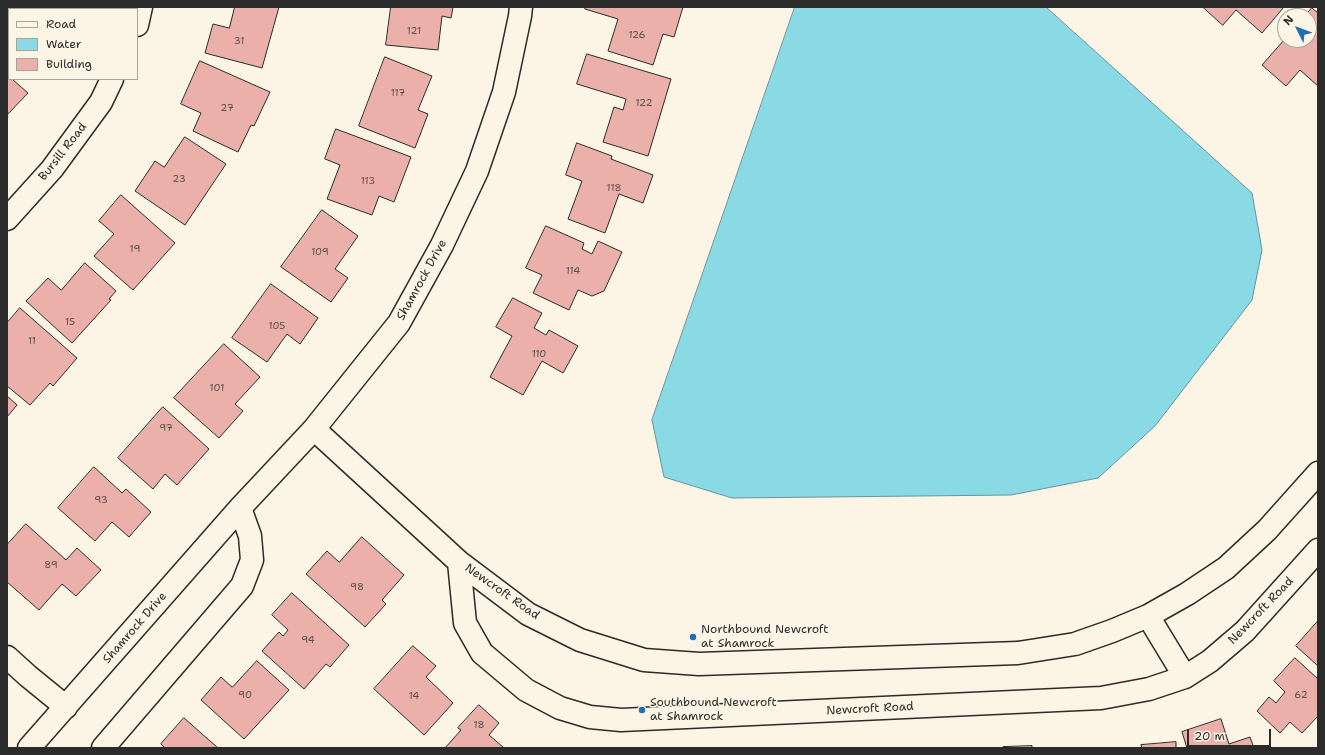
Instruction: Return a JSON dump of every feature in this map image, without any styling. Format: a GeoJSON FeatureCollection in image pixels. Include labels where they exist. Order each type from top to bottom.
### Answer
{"type":"FeatureCollection","features":[{"type":"Feature","properties":{"kind":"street"},"geometry":{"type":"LineString","coordinates":[[138,20],[141,7]]}},
{"type":"Feature","properties":{"kind":"street","name":"Shamrock Drive"},"geometry":{"type":"LineString","coordinates":[[29,748],[240,508],[314,429],[399,323],[442,245],[477,171],[504,92],[521,7]]}},
{"type":"Feature","properties":{"kind":"street","name":"Bursill Road"},"geometry":{"type":"LineString","coordinates":[[7,219],[52,169],[101,102],[112,80]]}},
{"type":"Feature","properties":{"kind":"street","name":"Newcroft Road"},"geometry":{"type":"LineString","coordinates":[[314,429],[459,562],[528,614],[580,640],[644,660],[699,664],[1018,653],[1075,644],[1148,616],[1187,594],[1226,568],[1267,530],[1318,473]]}},
{"type":"Feature","properties":{"kind":"street"},"geometry":{"type":"LineString","coordinates":[[103,748],[242,586],[252,560],[250,536],[240,508]]}},
{"type":"Feature","properties":{"kind":"street","name":"Newcroft Road"},"geometry":{"type":"LineString","coordinates":[[459,562],[465,623],[482,653],[526,690],[560,708],[590,717],[621,720],[1100,698],[1149,689],[1185,677],[1210,661],[1246,631],[1318,550]]}},
{"type":"Feature","properties":{"kind":"street"},"geometry":{"type":"LineString","coordinates":[[1148,616],[1185,677]]}},
{"type":"Feature","properties":{"kind":"street"},"geometry":{"type":"LineString","coordinates":[[7,657],[66,707]]}},
{"type":"Feature","properties":{"kind":"water"},"geometry":{"type":"Polygon","coordinates":[[[795,7],[1046,7],[1252,193],[1262,250],[1252,300],[1155,426],[1098,478],[1011,495],[732,498],[664,477],[652,420],[795,7]]]}},
{"type":"Feature","properties":{"kind":"building"},"geometry":{"type":"Polygon","coordinates":[[[7,7],[74,7],[8,8],[7,48],[7,7]]]}},
{"type":"Feature","properties":{"kind":"building"},"geometry":{"type":"Polygon","coordinates":[[[235,7],[279,7],[262,68],[205,53],[213,24],[229,28],[235,7]]]}},
{"type":"Feature","properties":{"kind":"building"},"geometry":{"type":"Polygon","coordinates":[[[391,7],[453,7],[451,18],[442,16],[438,50],[386,45],[391,7]]]}},
{"type":"Feature","properties":{"kind":"building"},"geometry":{"type":"Polygon","coordinates":[[[586,7],[683,7],[674,37],[663,34],[653,65],[608,51],[618,19],[585,9],[586,7]]]}},
{"type":"Feature","properties":{"kind":"building"},"geometry":{"type":"Polygon","coordinates":[[[1203,7],[1284,7],[1277,8],[1277,15],[1262,33],[1236,10],[1223,25],[1203,7]]]}},
{"type":"Feature","properties":{"kind":"building"},"geometry":{"type":"Polygon","coordinates":[[[1317,12],[1318,13],[1318,86],[1300,70],[1286,86],[1262,65],[1277,48],[1317,48],[1317,12]]]}},
{"type":"Feature","properties":{"kind":"building"},"geometry":{"type":"Polygon","coordinates":[[[587,54],[671,79],[648,156],[603,142],[614,107],[623,110],[626,99],[577,84],[587,54]]]}},
{"type":"Feature","properties":{"kind":"building"},"geometry":{"type":"Polygon","coordinates":[[[385,57],[432,76],[418,110],[428,114],[415,148],[359,126],[385,57]]]}},
{"type":"Feature","properties":{"kind":"building"},"geometry":{"type":"Polygon","coordinates":[[[200,61],[270,92],[254,126],[251,125],[238,152],[193,131],[201,113],[181,104],[200,61]]]}},
{"type":"Feature","properties":{"kind":"building"},"geometry":{"type":"Polygon","coordinates":[[[7,74],[8,80],[13,80],[28,93],[7,115],[7,74]]]}},
{"type":"Feature","properties":{"kind":"building"},"geometry":{"type":"Polygon","coordinates":[[[336,129],[411,157],[394,202],[379,196],[372,215],[327,199],[340,165],[325,159],[336,129]]]}},
{"type":"Feature","properties":{"kind":"building"},"geometry":{"type":"Polygon","coordinates":[[[185,137],[226,164],[185,225],[135,191],[155,161],[164,167],[185,137]]]}},
{"type":"Feature","properties":{"kind":"building"},"geometry":{"type":"Polygon","coordinates":[[[577,143],[612,156],[611,159],[653,175],[643,203],[619,194],[605,233],[568,219],[582,181],[566,175],[577,143]]]}},
{"type":"Feature","properties":{"kind":"building"},"geometry":{"type":"Polygon","coordinates":[[[121,195],[175,243],[133,290],[94,256],[114,234],[99,221],[121,195]]]}},
{"type":"Feature","properties":{"kind":"building"},"geometry":{"type":"Polygon","coordinates":[[[322,210],[358,236],[335,269],[348,278],[331,302],[281,267],[322,210]]]}},
{"type":"Feature","properties":{"kind":"building"},"geometry":{"type":"Polygon","coordinates":[[[546,226],[584,243],[582,249],[592,254],[598,241],[622,252],[604,291],[592,296],[578,290],[569,310],[533,293],[542,275],[526,268],[546,226]]]}},
{"type":"Feature","properties":{"kind":"building"},"geometry":{"type":"Polygon","coordinates":[[[85,263],[116,291],[109,299],[111,300],[72,343],[26,301],[48,278],[61,290],[85,263]]]}},
{"type":"Feature","properties":{"kind":"building"},"geometry":{"type":"Polygon","coordinates":[[[271,284],[318,318],[300,344],[287,334],[267,362],[232,338],[271,284]]]}},
{"type":"Feature","properties":{"kind":"building"},"geometry":{"type":"Polygon","coordinates":[[[513,298],[542,313],[534,328],[546,335],[549,330],[578,346],[563,373],[542,361],[523,395],[490,377],[512,336],[496,327],[513,298]]]}},
{"type":"Feature","properties":{"kind":"building"},"geometry":{"type":"Polygon","coordinates":[[[20,308],[77,358],[53,386],[50,383],[30,405],[7,386],[7,323],[20,308]]]}},
{"type":"Feature","properties":{"kind":"building"},"geometry":{"type":"Polygon","coordinates":[[[224,344],[260,377],[235,404],[243,411],[219,438],[174,398],[224,344]]]}},
{"type":"Feature","properties":{"kind":"building"},"geometry":{"type":"Polygon","coordinates":[[[7,396],[17,405],[7,417],[7,396]]]}},
{"type":"Feature","properties":{"kind":"building"},"geometry":{"type":"Polygon","coordinates":[[[163,407],[209,449],[177,485],[165,474],[153,489],[118,458],[163,407]]]}},
{"type":"Feature","properties":{"kind":"building"},"geometry":{"type":"Polygon","coordinates":[[[94,467],[122,493],[126,489],[151,512],[129,537],[112,522],[95,541],[58,508],[94,467]]]}},
{"type":"Feature","properties":{"kind":"building"},"geometry":{"type":"Polygon","coordinates":[[[26,524],[66,560],[77,548],[101,570],[76,596],[62,584],[39,610],[7,582],[7,545],[26,524]]]}},
{"type":"Feature","properties":{"kind":"building"},"geometry":{"type":"Polygon","coordinates":[[[362,537],[404,575],[382,600],[386,604],[365,627],[306,574],[327,551],[339,562],[362,537]]]}},
{"type":"Feature","properties":{"kind":"building"},"geometry":{"type":"Polygon","coordinates":[[[292,593],[349,645],[330,667],[326,664],[304,689],[262,651],[279,632],[283,636],[288,630],[272,615],[292,593]]]}},
{"type":"Feature","properties":{"kind":"building"},"geometry":{"type":"Polygon","coordinates":[[[1318,621],[1318,666],[1296,646],[1318,621]]]}},
{"type":"Feature","properties":{"kind":"building"},"geometry":{"type":"Polygon","coordinates":[[[413,646],[436,666],[426,677],[453,703],[424,735],[374,689],[413,646]]]}},
{"type":"Feature","properties":{"kind":"building"},"geometry":{"type":"Polygon","coordinates":[[[1295,658],[1318,679],[1318,716],[1302,733],[1290,722],[1280,733],[1257,711],[1269,697],[1276,703],[1285,692],[1274,681],[1295,658]]]}},
{"type":"Feature","properties":{"kind":"building"},"geometry":{"type":"Polygon","coordinates":[[[257,661],[289,690],[244,739],[201,700],[221,677],[232,687],[257,661]]]}},
{"type":"Feature","properties":{"kind":"building"},"geometry":{"type":"Polygon","coordinates":[[[479,705],[499,723],[489,735],[504,748],[445,748],[461,730],[458,728],[479,705]]]}},
{"type":"Feature","properties":{"kind":"building"},"geometry":{"type":"Polygon","coordinates":[[[184,718],[218,748],[165,748],[161,744],[184,718]]]}},
{"type":"Feature","properties":{"kind":"building"},"geometry":{"type":"Polygon","coordinates":[[[1221,719],[1229,744],[1250,737],[1254,748],[1187,748],[1182,732],[1221,719]]]}},
{"type":"Feature","properties":{"kind":"building"},"geometry":{"type":"Polygon","coordinates":[[[1176,742],[1176,748],[1142,748],[1141,745],[1176,742]]]}},
{"type":"Feature","properties":{"kind":"building"},"geometry":{"type":"Polygon","coordinates":[[[1032,746],[1032,748],[1003,748],[1003,747],[1032,746]]]}},
{"type":"Feature","properties":{"kind":"place","name":"Northbound Newcroft at Shamrock"},"geometry":{"type":"Point","coordinates":[693,637]}},
{"type":"Feature","properties":{"kind":"place","name":"Southbound Newcroft at Shamrock"},"geometry":{"type":"Point","coordinates":[642,710]}}]}
